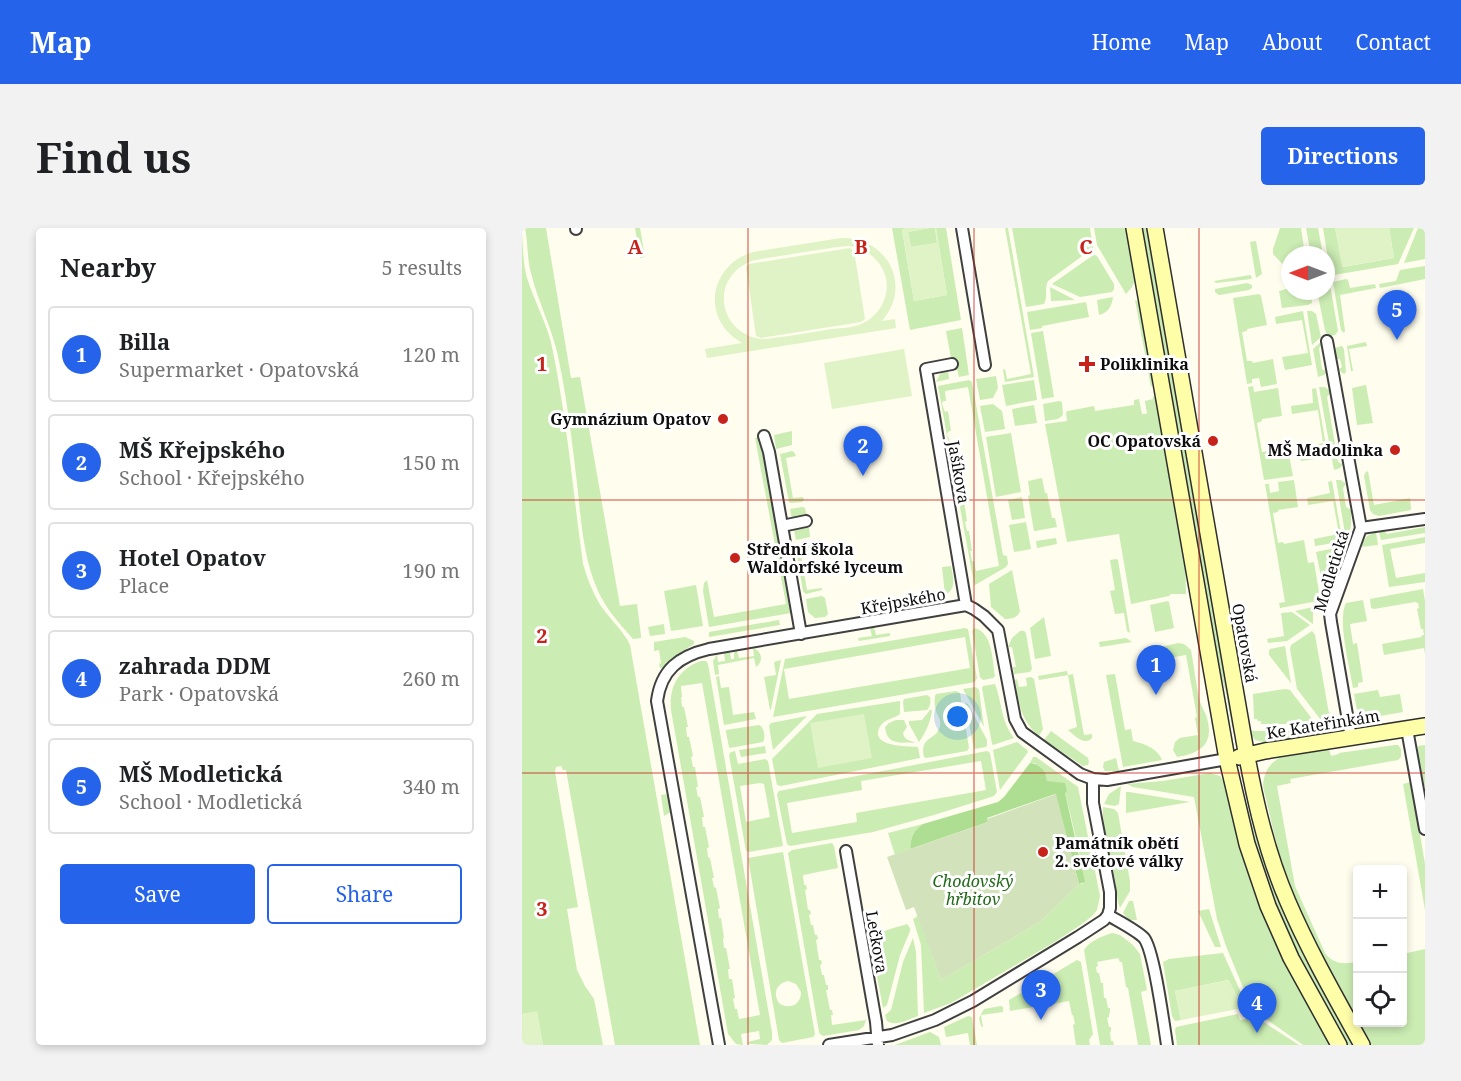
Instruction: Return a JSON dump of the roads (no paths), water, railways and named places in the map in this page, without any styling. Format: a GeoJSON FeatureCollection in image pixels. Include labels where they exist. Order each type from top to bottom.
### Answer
{"type":"FeatureCollection","features":[{"type":"Feature","properties":{"kind":"main road"},"geometry":{"type":"LineString","coordinates":[[1134,228],[1227,759],[1247,844],[1268,906],[1291,958],[1340,1045]]}},
{"type":"Feature","properties":{"kind":"main road","name":"Opatovská"},"geometry":{"type":"LineString","coordinates":[[1155,228],[1246,755],[1263,829],[1287,900],[1311,953],[1362,1045]]}},
{"type":"Feature","properties":{"kind":"main road","name":"Ke Kateřinkám"},"geometry":{"type":"LineString","coordinates":[[1227,759],[1425,726]]}},
{"type":"Feature","properties":{"kind":"street"},"geometry":{"type":"LineString","coordinates":[[962,228],[985,365]]}},
{"type":"Feature","properties":{"kind":"street","name":"Modletická"},"geometry":{"type":"LineString","coordinates":[[1327,341],[1361,528],[1330,614],[1351,738]]}},
{"type":"Feature","properties":{"kind":"street","name":"Jašíkova"},"geometry":{"type":"LineString","coordinates":[[952,364],[926,369],[966,605]]}},
{"type":"Feature","properties":{"kind":"street"},"geometry":{"type":"LineString","coordinates":[[764,436],[769,452],[801,634]]}},
{"type":"Feature","properties":{"kind":"street"},"geometry":{"type":"LineString","coordinates":[[1361,528],[1425,519]]}},
{"type":"Feature","properties":{"kind":"street"},"geometry":{"type":"LineString","coordinates":[[782,526],[806,521]]}},
{"type":"Feature","properties":{"kind":"street","name":"Křejpského"},"geometry":{"type":"LineString","coordinates":[[719,1045],[657,701],[666,673],[684,657],[709,649],[966,605],[984,616],[998,630],[1015,719],[1022,732],[1080,774],[1093,779]]}},
{"type":"Feature","properties":{"kind":"street"},"geometry":{"type":"LineString","coordinates":[[1407,729],[1425,829]]}},
{"type":"Feature","properties":{"kind":"street"},"geometry":{"type":"LineString","coordinates":[[829,1045],[878,1041],[935,1020],[973,1001],[1098,925],[1108,915],[1110,892],[1093,803],[1093,779],[1114,779],[1227,759]]}},
{"type":"Feature","properties":{"kind":"street","name":"Lečkova"},"geometry":{"type":"LineString","coordinates":[[846,851],[878,1041]]}},
{"type":"Feature","properties":{"kind":"street"},"geometry":{"type":"LineString","coordinates":[[1108,915],[1143,937],[1148,944],[1167,1045]]}},
{"type":"Feature","properties":{"kind":"place","name":"MŠ Modletická"},"geometry":{"type":"Point","coordinates":[1397,340]}},
{"type":"Feature","properties":{"kind":"place","name":"Poliklinika"},"geometry":{"type":"Point","coordinates":[1087,364]}},
{"type":"Feature","properties":{"kind":"place","name":"Gymnázium Opatov"},"geometry":{"type":"Point","coordinates":[723,419]}},
{"type":"Feature","properties":{"kind":"place","name":"OC Opatovská"},"geometry":{"type":"Point","coordinates":[1213,441]}},
{"type":"Feature","properties":{"kind":"place","name":"MŠ Madolinka"},"geometry":{"type":"Point","coordinates":[1395,450]}},
{"type":"Feature","properties":{"kind":"place","name":"MŠ Křejpského"},"geometry":{"type":"Point","coordinates":[863,476]}},
{"type":"Feature","properties":{"kind":"place","name":"Střední škola Waldorfské lyceum"},"geometry":{"type":"Point","coordinates":[735,558]}},
{"type":"Feature","properties":{"kind":"place","name":"Billa"},"geometry":{"type":"Point","coordinates":[1156,695]}},
{"type":"Feature","properties":{"kind":"place","name":"Památník obětí 2. světové války"},"geometry":{"type":"Point","coordinates":[1043,852]}},
{"type":"Feature","properties":{"kind":"place","name":"Hotel Opatov"},"geometry":{"type":"Point","coordinates":[1041,1020]}},
{"type":"Feature","properties":{"kind":"place","name":"zahrada DDM"},"geometry":{"type":"Point","coordinates":[1257,1033]}},
{"type":"Feature","properties":{"kind":"park label","name":"Chodovský hřbitov"},"geometry":{"type":"Point","coordinates":[973,890]}}]}
